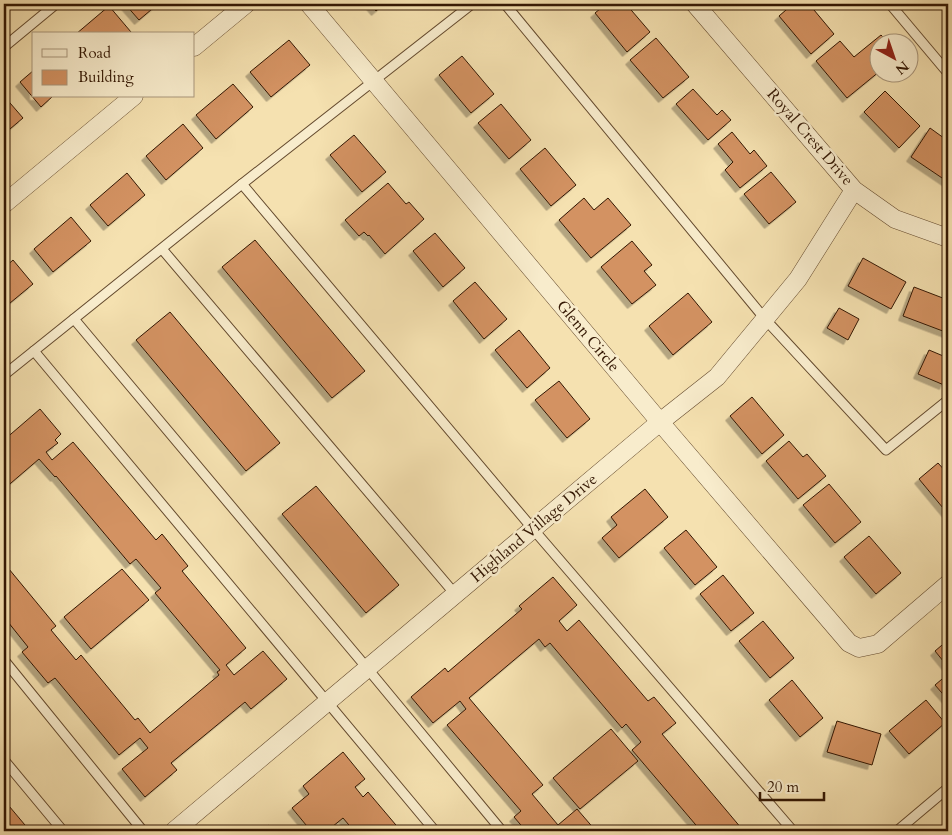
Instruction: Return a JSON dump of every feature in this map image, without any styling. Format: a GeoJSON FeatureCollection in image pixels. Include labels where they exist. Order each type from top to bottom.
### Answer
{"type":"FeatureCollection","features":[{"type":"Feature","properties":{"kind":"street"},"geometry":{"type":"LineString","coordinates":[[195,46],[246,4]]}},
{"type":"Feature","properties":{"kind":"street","name":"Glenn Circle"},"geometry":{"type":"LineString","coordinates":[[309,4],[660,422],[849,643],[859,648],[878,644],[948,584]]}},
{"type":"Feature","properties":{"kind":"street","name":"Royal Crest Drive"},"geometry":{"type":"LineString","coordinates":[[696,4],[854,190],[895,219],[948,238]]}},
{"type":"Feature","properties":{"kind":"street"},"geometry":{"type":"LineString","coordinates":[[4,204],[132,98]]}},
{"type":"Feature","properties":{"kind":"street","name":"Highland Village Drive"},"geometry":{"type":"LineString","coordinates":[[174,831],[660,422],[717,377],[798,279],[854,190]]}},
{"type":"Feature","properties":{"kind":"lane"},"geometry":{"type":"LineString","coordinates":[[4,47],[56,4]]}},
{"type":"Feature","properties":{"kind":"lane"},"geometry":{"type":"LineString","coordinates":[[4,376],[242,184],[472,4]]}},
{"type":"Feature","properties":{"kind":"lane"},"geometry":{"type":"LineString","coordinates":[[505,4],[765,319],[886,450],[948,400]]}},
{"type":"Feature","properties":{"kind":"lane"},"geometry":{"type":"LineString","coordinates":[[890,4],[948,73]]}},
{"type":"Feature","properties":{"kind":"lane"},"geometry":{"type":"LineString","coordinates":[[242,184],[533,529],[793,831]]}},
{"type":"Feature","properties":{"kind":"lane"},"geometry":{"type":"LineString","coordinates":[[162,249],[455,594]]}},
{"type":"Feature","properties":{"kind":"lane"},"geometry":{"type":"LineString","coordinates":[[74,319],[502,831]]}},
{"type":"Feature","properties":{"kind":"lane"},"geometry":{"type":"LineString","coordinates":[[34,352],[434,831]]}},
{"type":"Feature","properties":{"kind":"lane"},"geometry":{"type":"LineString","coordinates":[[4,660],[143,831]]}},
{"type":"Feature","properties":{"kind":"lane"},"geometry":{"type":"LineString","coordinates":[[4,760],[63,831]]}},
{"type":"Feature","properties":{"kind":"lane"},"geometry":{"type":"LineString","coordinates":[[897,831],[948,788]]}},
{"type":"Feature","properties":{"kind":"building"},"geometry":{"type":"Polygon","coordinates":[[[125,4],[158,4],[139,20],[125,4]]]}},
{"type":"Feature","properties":{"kind":"building"},"geometry":{"type":"Polygon","coordinates":[[[370,4],[384,4],[376,11],[370,4]]]}},
{"type":"Feature","properties":{"kind":"building"},"geometry":{"type":"Polygon","coordinates":[[[606,4],[626,4],[650,32],[627,52],[595,13],[606,4]]]}},
{"type":"Feature","properties":{"kind":"building"},"geometry":{"type":"Polygon","coordinates":[[[793,4],[809,4],[834,34],[811,54],[779,16],[793,4]]]}},
{"type":"Feature","properties":{"kind":"building"},"geometry":{"type":"Polygon","coordinates":[[[109,6],[131,32],[78,32],[109,6]]]}},
{"type":"Feature","properties":{"kind":"building"},"geometry":{"type":"Polygon","coordinates":[[[656,38],[689,77],[663,98],[630,60],[656,38]]]}},
{"type":"Feature","properties":{"kind":"building"},"geometry":{"type":"Polygon","coordinates":[[[289,40],[310,65],[271,97],[250,72],[289,40]]]}},
{"type":"Feature","properties":{"kind":"building"},"geometry":{"type":"Polygon","coordinates":[[[840,41],[854,57],[870,44],[870,79],[847,98],[816,61],[840,41]]]}},
{"type":"Feature","properties":{"kind":"building"},"geometry":{"type":"Polygon","coordinates":[[[462,56],[494,94],[471,113],[439,75],[462,56]]]}},
{"type":"Feature","properties":{"kind":"building"},"geometry":{"type":"Polygon","coordinates":[[[32,72],[32,96],[20,82],[32,72]]]}},
{"type":"Feature","properties":{"kind":"building"},"geometry":{"type":"Polygon","coordinates":[[[233,84],[253,107],[216,139],[196,115],[233,84]]]}},
{"type":"Feature","properties":{"kind":"building"},"geometry":{"type":"Polygon","coordinates":[[[693,89],[717,115],[722,110],[731,120],[708,140],[676,104],[693,89]]]}},
{"type":"Feature","properties":{"kind":"building"},"geometry":{"type":"Polygon","coordinates":[[[885,91],[920,126],[899,148],[864,112],[885,91]]]}},
{"type":"Feature","properties":{"kind":"building"},"geometry":{"type":"Polygon","coordinates":[[[4,96],[23,118],[4,134],[4,96]]]}},
{"type":"Feature","properties":{"kind":"building"},"geometry":{"type":"Polygon","coordinates":[[[33,98],[51,98],[41,107],[33,98]]]}},
{"type":"Feature","properties":{"kind":"building"},"geometry":{"type":"Polygon","coordinates":[[[501,104],[531,140],[509,159],[478,123],[501,104]]]}},
{"type":"Feature","properties":{"kind":"building"},"geometry":{"type":"Polygon","coordinates":[[[183,124],[203,148],[166,180],[146,156],[183,124]]]}},
{"type":"Feature","properties":{"kind":"building"},"geometry":{"type":"Polygon","coordinates":[[[930,128],[948,141],[948,182],[911,157],[930,128]]]}},
{"type":"Feature","properties":{"kind":"building"},"geometry":{"type":"Polygon","coordinates":[[[732,132],[750,154],[754,150],[767,166],[740,188],[725,170],[733,162],[718,144],[732,132]]]}},
{"type":"Feature","properties":{"kind":"building"},"geometry":{"type":"Polygon","coordinates":[[[354,135],[386,172],[362,192],[330,155],[354,135]]]}},
{"type":"Feature","properties":{"kind":"building"},"geometry":{"type":"Polygon","coordinates":[[[545,148],[576,185],[551,206],[520,169],[545,148]]]}},
{"type":"Feature","properties":{"kind":"building"},"geometry":{"type":"Polygon","coordinates":[[[771,172],[796,202],[769,224],[744,194],[771,172]]]}},
{"type":"Feature","properties":{"kind":"building"},"geometry":{"type":"Polygon","coordinates":[[[127,173],[145,195],[108,226],[90,205],[127,173]]]}},
{"type":"Feature","properties":{"kind":"building"},"geometry":{"type":"Polygon","coordinates":[[[388,183],[406,204],[409,202],[424,219],[385,254],[369,235],[364,232],[359,236],[345,220],[388,183]]]}},
{"type":"Feature","properties":{"kind":"building"},"geometry":{"type":"Polygon","coordinates":[[[584,198],[594,210],[608,198],[631,225],[591,258],[559,220],[584,198]]]}},
{"type":"Feature","properties":{"kind":"building"},"geometry":{"type":"Polygon","coordinates":[[[71,217],[91,241],[53,272],[34,249],[71,217]]]}},
{"type":"Feature","properties":{"kind":"building"},"geometry":{"type":"Polygon","coordinates":[[[435,233],[465,268],[443,287],[413,251],[435,233]]]}},
{"type":"Feature","properties":{"kind":"building"},"geometry":{"type":"Polygon","coordinates":[[[255,240],[365,371],[332,398],[222,267],[255,240]]]}},
{"type":"Feature","properties":{"kind":"building"},"geometry":{"type":"Polygon","coordinates":[[[632,241],[652,265],[644,271],[656,285],[632,304],[601,267],[632,241]]]}},
{"type":"Feature","properties":{"kind":"building"},"geometry":{"type":"Polygon","coordinates":[[[863,258],[906,282],[891,309],[848,286],[863,258]]]}},
{"type":"Feature","properties":{"kind":"building"},"geometry":{"type":"Polygon","coordinates":[[[13,260],[33,284],[4,308],[4,268],[13,260]]]}},
{"type":"Feature","properties":{"kind":"building"},"geometry":{"type":"Polygon","coordinates":[[[475,282],[507,319],[484,339],[453,301],[475,282]]]}},
{"type":"Feature","properties":{"kind":"building"},"geometry":{"type":"Polygon","coordinates":[[[914,287],[948,300],[948,333],[903,316],[914,287]]]}},
{"type":"Feature","properties":{"kind":"building"},"geometry":{"type":"Polygon","coordinates":[[[688,293],[712,322],[673,355],[649,326],[688,293]]]}},
{"type":"Feature","properties":{"kind":"building"},"geometry":{"type":"Polygon","coordinates":[[[839,308],[859,319],[848,340],[827,328],[839,308]]]}},
{"type":"Feature","properties":{"kind":"building"},"geometry":{"type":"Polygon","coordinates":[[[170,312],[280,443],[246,471],[136,340],[170,312]]]}},
{"type":"Feature","properties":{"kind":"building"},"geometry":{"type":"Polygon","coordinates":[[[519,330],[550,368],[527,388],[495,350],[519,330]]]}},
{"type":"Feature","properties":{"kind":"building"},"geometry":{"type":"Polygon","coordinates":[[[929,350],[948,358],[948,375],[944,385],[918,374],[929,350]]]}},
{"type":"Feature","properties":{"kind":"building"},"geometry":{"type":"Polygon","coordinates":[[[559,381],[590,419],[567,438],[535,400],[559,381]]]}},
{"type":"Feature","properties":{"kind":"building"},"geometry":{"type":"Polygon","coordinates":[[[752,397],[784,435],[762,454],[730,416],[752,397]]]}},
{"type":"Feature","properties":{"kind":"building"},"geometry":{"type":"Polygon","coordinates":[[[40,409],[61,434],[55,440],[58,443],[46,452],[52,460],[73,442],[156,540],[162,534],[188,566],[182,571],[246,648],[226,665],[234,675],[263,651],[287,679],[251,709],[245,702],[171,763],[177,770],[145,797],[122,769],[148,748],[140,738],[119,755],[55,678],[48,683],[22,652],[28,647],[4,617],[4,563],[56,626],[51,630],[76,660],[81,655],[135,720],[138,718],[150,733],[219,675],[217,672],[220,670],[155,593],[161,588],[136,559],[130,564],[56,476],[39,459],[4,489],[4,440],[40,409]]]}},
{"type":"Feature","properties":{"kind":"building"},"geometry":{"type":"Polygon","coordinates":[[[789,441],[803,457],[807,454],[826,476],[798,499],[766,461],[789,441]]]}},
{"type":"Feature","properties":{"kind":"building"},"geometry":{"type":"Polygon","coordinates":[[[938,463],[948,474],[948,514],[919,479],[938,463]]]}},
{"type":"Feature","properties":{"kind":"building"},"geometry":{"type":"Polygon","coordinates":[[[829,484],[861,522],[835,543],[803,505],[829,484]]]}},
{"type":"Feature","properties":{"kind":"building"},"geometry":{"type":"Polygon","coordinates":[[[316,486],[399,585],[366,613],[282,514],[316,486]]]}},
{"type":"Feature","properties":{"kind":"building"},"geometry":{"type":"Polygon","coordinates":[[[645,489],[668,517],[619,558],[602,538],[617,525],[611,517],[645,489]]]}},
{"type":"Feature","properties":{"kind":"building"},"geometry":{"type":"Polygon","coordinates":[[[686,530],[717,567],[695,585],[664,548],[686,530]]]}},
{"type":"Feature","properties":{"kind":"building"},"geometry":{"type":"Polygon","coordinates":[[[869,536],[901,573],[876,594],[844,557],[869,536]]]}},
{"type":"Feature","properties":{"kind":"building"},"geometry":{"type":"Polygon","coordinates":[[[122,569],[149,600],[91,649],[64,617],[122,569]]]}},
{"type":"Feature","properties":{"kind":"building"},"geometry":{"type":"Polygon","coordinates":[[[723,575],[754,613],[731,631],[700,594],[723,575]]]}},
{"type":"Feature","properties":{"kind":"building"},"geometry":{"type":"Polygon","coordinates":[[[553,577],[577,605],[559,621],[567,631],[579,620],[648,701],[654,697],[676,723],[662,734],[742,829],[739,831],[701,831],[632,750],[641,742],[626,724],[622,728],[550,643],[545,647],[539,639],[469,698],[543,785],[532,794],[558,825],[577,809],[596,831],[526,831],[514,817],[521,811],[447,725],[466,709],[460,701],[433,723],[411,697],[445,668],[448,672],[522,609],[519,606],[553,577]]]}},
{"type":"Feature","properties":{"kind":"building"},"geometry":{"type":"Polygon","coordinates":[[[763,621],[794,658],[770,678],[739,641],[763,621]]]}},
{"type":"Feature","properties":{"kind":"building"},"geometry":{"type":"Polygon","coordinates":[[[948,640],[948,667],[935,651],[948,640]]]}},
{"type":"Feature","properties":{"kind":"building"},"geometry":{"type":"Polygon","coordinates":[[[948,674],[948,700],[935,685],[948,674]]]}},
{"type":"Feature","properties":{"kind":"building"},"geometry":{"type":"Polygon","coordinates":[[[792,680],[823,718],[800,737],[769,700],[792,680]]]}},
{"type":"Feature","properties":{"kind":"building"},"geometry":{"type":"Polygon","coordinates":[[[926,700],[945,723],[909,754],[889,731],[926,700]]]}},
{"type":"Feature","properties":{"kind":"building"},"geometry":{"type":"Polygon","coordinates":[[[837,721],[881,734],[872,765],[827,752],[837,721]]]}},
{"type":"Feature","properties":{"kind":"building"},"geometry":{"type":"Polygon","coordinates":[[[611,729],[638,761],[580,809],[553,778],[611,729]]]}},
{"type":"Feature","properties":{"kind":"building"},"geometry":{"type":"Polygon","coordinates":[[[343,752],[365,779],[355,787],[363,797],[368,792],[401,831],[354,831],[343,818],[327,831],[311,831],[292,808],[309,794],[303,786],[343,752]]]}},
{"type":"Feature","properties":{"kind":"building"},"geometry":{"type":"Polygon","coordinates":[[[4,800],[30,831],[4,831],[4,800]]]}},
{"type":"Feature","properties":{"kind":"building"},"geometry":{"type":"Polygon","coordinates":[[[269,825],[275,831],[262,831],[269,825]]]}}]}
